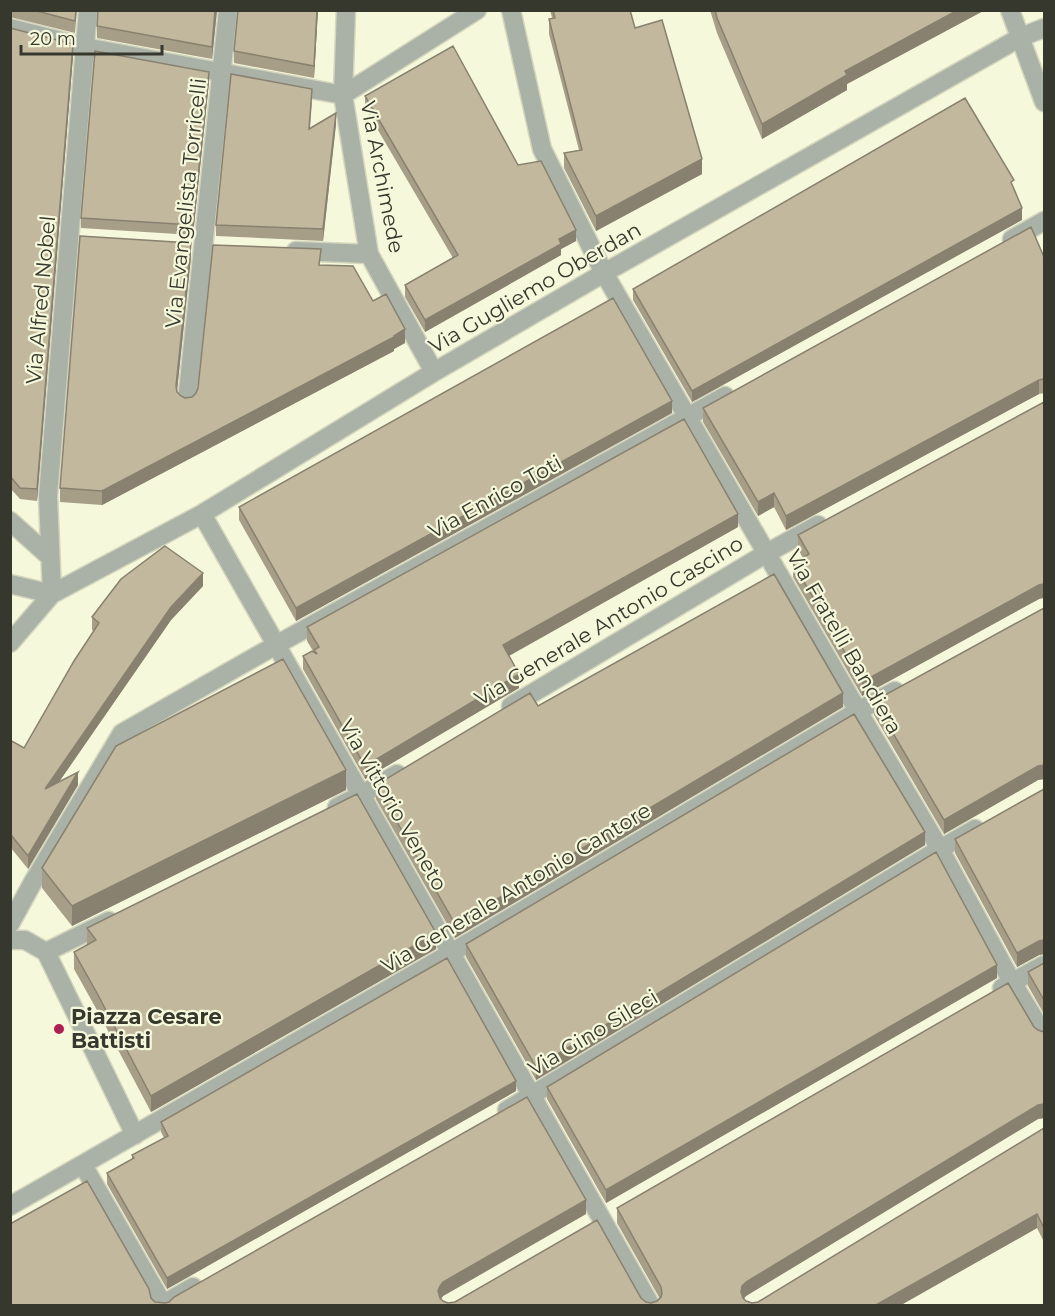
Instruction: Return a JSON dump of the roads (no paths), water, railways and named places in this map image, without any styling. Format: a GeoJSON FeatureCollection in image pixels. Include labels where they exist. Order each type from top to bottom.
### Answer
{"type":"FeatureCollection","features":[{"type":"Feature","properties":{"kind":"street","name":"Via Alfred Nobel"},"geometry":{"type":"LineString","coordinates":[[52,594],[48,496],[88,10]]}},
{"type":"Feature","properties":{"kind":"street","name":"Via Evangelista Torricelli"},"geometry":{"type":"LineString","coordinates":[[187,401],[210,247],[228,10]]}},
{"type":"Feature","properties":{"kind":"street","name":"Via Archimede"},"geometry":{"type":"LineString","coordinates":[[346,10],[343,94],[369,254],[434,372]]}},
{"type":"Feature","properties":{"kind":"street"},"geometry":{"type":"LineString","coordinates":[[10,28],[85,46],[343,94],[477,10]]}},
{"type":"Feature","properties":{"kind":"street","name":"Via Fratelli Bandiera"},"geometry":{"type":"LineString","coordinates":[[511,10],[542,149],[604,273],[940,849],[1012,982],[1044,1035]]}},
{"type":"Feature","properties":{"kind":"street"},"geometry":{"type":"LineString","coordinates":[[1010,10],[1044,102]]}},
{"type":"Feature","properties":{"kind":"street","name":"Via Gugliemo Oberdan"},"geometry":{"type":"LineString","coordinates":[[52,594],[202,514],[434,372],[604,273],[1021,37],[1044,28]]}},
{"type":"Feature","properties":{"kind":"street"},"geometry":{"type":"LineString","coordinates":[[992,250],[1044,221]]}},
{"type":"Feature","properties":{"kind":"street"},"geometry":{"type":"LineString","coordinates":[[69,238],[92,239]]}},
{"type":"Feature","properties":{"kind":"street"},"geometry":{"type":"LineString","coordinates":[[181,246],[210,247]]}},
{"type":"Feature","properties":{"kind":"street"},"geometry":{"type":"LineString","coordinates":[[275,250],[369,254]]}},
{"type":"Feature","properties":{"kind":"street","name":"Via Enrico Toti"},"geometry":{"type":"LineString","coordinates":[[10,924],[122,733],[740,388]]}},
{"type":"Feature","properties":{"kind":"street","name":"Via Vittorio Veneto"},"geometry":{"type":"LineString","coordinates":[[202,514],[651,1305]]}},
{"type":"Feature","properties":{"kind":"street","name":"Via Generale Antonio Cascino"},"geometry":{"type":"LineString","coordinates":[[493,716],[766,553],[828,520]]}},
{"type":"Feature","properties":{"kind":"street"},"geometry":{"type":"LineString","coordinates":[[10,521],[50,557]]}},
{"type":"Feature","properties":{"kind":"street"},"geometry":{"type":"LineString","coordinates":[[10,584],[52,594],[10,643]]}},
{"type":"Feature","properties":{"kind":"street","name":"Via Generale Antonio Cantore"},"geometry":{"type":"LineString","coordinates":[[10,1206],[451,953],[858,711],[910,683]]}},
{"type":"Feature","properties":{"kind":"street"},"geometry":{"type":"LineString","coordinates":[[320,816],[412,765]]}},
{"type":"Feature","properties":{"kind":"street","name":"Via Gino Sileci"},"geometry":{"type":"LineString","coordinates":[[491,1119],[987,822]]}},
{"type":"Feature","properties":{"kind":"street"},"geometry":{"type":"LineString","coordinates":[[46,952],[121,915]]}},
{"type":"Feature","properties":{"kind":"street"},"geometry":{"type":"LineString","coordinates":[[10,940],[25,940],[46,952],[135,1135]]}},
{"type":"Feature","properties":{"kind":"street"},"geometry":{"type":"LineString","coordinates":[[992,994],[1044,965]]}},
{"type":"Feature","properties":{"kind":"street"},"geometry":{"type":"LineString","coordinates":[[83,1165],[162,1305],[204,1280]]}},
{"type":"Feature","properties":{"kind":"place","name":"Piazza Cesare Battisti"},"geometry":{"type":"Point","coordinates":[59,1029]}}]}
